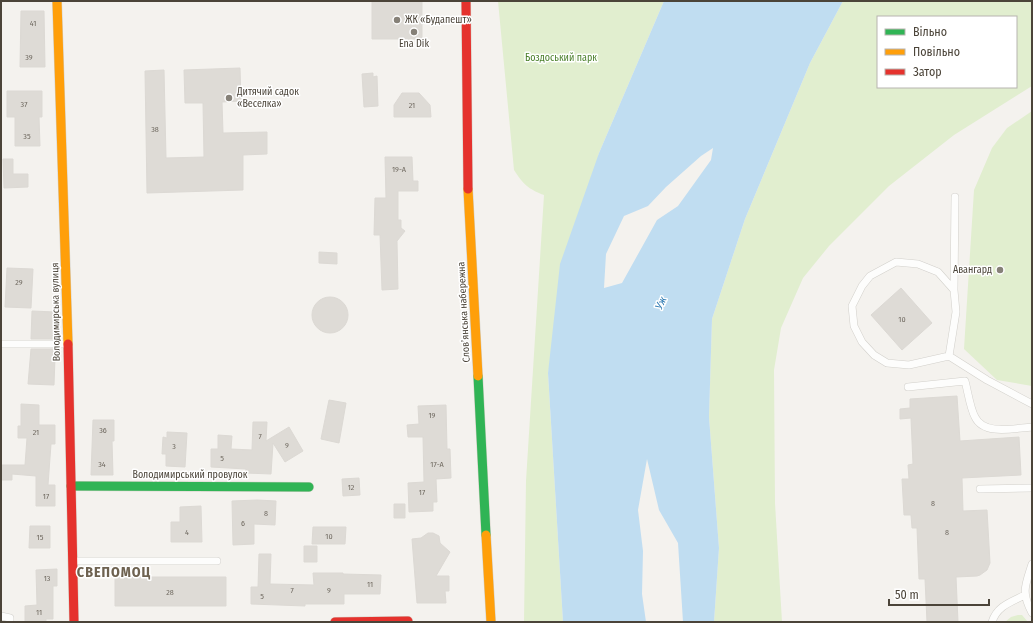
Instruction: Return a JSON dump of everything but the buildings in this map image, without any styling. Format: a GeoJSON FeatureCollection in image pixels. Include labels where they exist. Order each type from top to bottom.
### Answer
{"type":"FeatureCollection","features":[{"type":"Feature","properties":{"kind":"street","name":"Володимирська вулиця"},"geometry":{"type":"LineString","coordinates":[[58,1],[74,622]]}},
{"type":"Feature","properties":{"kind":"street","name":"Словʼянська набережна"},"geometry":{"type":"LineString","coordinates":[[466,1],[468,186],[491,622]]}},
{"type":"Feature","properties":{"kind":"street","name":"Володимирський провулок"},"geometry":{"type":"LineString","coordinates":[[71,486],[309,487]]}},
{"type":"Feature","properties":{"kind":"street"},"geometry":{"type":"LineString","coordinates":[[335,622],[408,621]]}},
{"type":"Feature","properties":{"kind":"lane"},"geometry":{"type":"LineString","coordinates":[[949,356],[956,312],[954,290],[955,197]]}},
{"type":"Feature","properties":{"kind":"lane"},"geometry":{"type":"LineString","coordinates":[[954,290],[938,272],[918,264],[896,262],[870,276],[862,286],[852,306],[854,326],[862,342],[874,355],[887,363],[909,365],[949,356],[987,380],[1032,404]]}},
{"type":"Feature","properties":{"kind":"lane"},"geometry":{"type":"LineString","coordinates":[[1,344],[68,344]]}},
{"type":"Feature","properties":{"kind":"lane"},"geometry":{"type":"LineString","coordinates":[[908,387],[965,381],[975,418],[981,426],[996,430],[1032,427]]}},
{"type":"Feature","properties":{"kind":"lane"},"geometry":{"type":"LineString","coordinates":[[980,490],[1032,488]]}},
{"type":"Feature","properties":{"kind":"lane"},"geometry":{"type":"LineString","coordinates":[[73,561],[217,561]]}},
{"type":"Feature","properties":{"kind":"lane"},"geometry":{"type":"LineString","coordinates":[[1032,564],[1024,595],[1032,613]]}},
{"type":"Feature","properties":{"kind":"lane"},"geometry":{"type":"LineString","coordinates":[[992,622],[995,614],[1005,604],[1024,595]]}},
{"type":"Feature","properties":{"kind":"lane"},"geometry":{"type":"LineString","coordinates":[[1,616],[10,618],[10,622]]}},
{"type":"Feature","properties":{"kind":"green space","name":"Боздоський парк"},"geometry":{"type":"Polygon","coordinates":[[[498,1],[664,1],[599,153],[548,373],[563,622],[524,622],[526,481],[544,195],[526,186],[514,170],[498,1]]]}},
{"type":"Feature","properties":{"kind":"green space"},"geometry":{"type":"Polygon","coordinates":[[[843,1],[1032,1],[1032,86],[954,135],[889,186],[829,246],[803,278],[781,328],[774,370],[775,503],[782,622],[714,622],[719,548],[709,417],[712,319],[745,219],[810,63],[843,1]]]}},
{"type":"Feature","properties":{"kind":"green space","name":"Авангард"},"geometry":{"type":"Polygon","coordinates":[[[1032,111],[1032,386],[997,380],[964,349],[974,190],[992,148],[1007,128],[1032,111]]]}},
{"type":"Feature","properties":{"kind":"green space"},"geometry":{"type":"Polygon","coordinates":[[[1022,615],[1028,622],[1005,622],[1011,617],[1022,615]]]}},
{"type":"Feature","properties":{"kind":"water","name":"Уж"},"geometry":{"type":"Polygon","coordinates":[[[664,1],[843,1],[810,63],[745,219],[712,319],[709,417],[719,548],[714,622],[683,622],[678,543],[659,510],[647,459],[638,510],[643,551],[642,594],[646,622],[563,622],[548,373],[560,264],[599,153],[664,1]],[[713,148],[701,156],[666,187],[648,206],[624,216],[606,254],[604,288],[622,283],[657,220],[678,206],[711,160],[713,148]]]}},
{"type":"Feature","properties":{"kind":"traffic: fast"},"geometry":{"type":"LineString","coordinates":[[478,376],[486,535]]}},
{"type":"Feature","properties":{"kind":"traffic: fast"},"geometry":{"type":"LineString","coordinates":[[71,486],[309,487]]}},
{"type":"Feature","properties":{"kind":"traffic: slow"},"geometry":{"type":"LineString","coordinates":[[57,1],[68,344]]}},
{"type":"Feature","properties":{"kind":"traffic: slow"},"geometry":{"type":"LineString","coordinates":[[468,189],[478,376]]}},
{"type":"Feature","properties":{"kind":"traffic: slow"},"geometry":{"type":"LineString","coordinates":[[486,535],[491,622]]}},
{"type":"Feature","properties":{"kind":"traffic: jam"},"geometry":{"type":"LineString","coordinates":[[466,1],[468,189]]}},
{"type":"Feature","properties":{"kind":"traffic: jam"},"geometry":{"type":"LineString","coordinates":[[68,344],[74,622]]}},
{"type":"Feature","properties":{"kind":"traffic: jam"},"geometry":{"type":"LineString","coordinates":[[335,622],[408,621]]}},
{"type":"Feature","properties":{"kind":"place","name":"ЖК «Будапешт»"},"geometry":{"type":"Point","coordinates":[397,20]}},
{"type":"Feature","properties":{"kind":"place","name":"Ena Dik"},"geometry":{"type":"Point","coordinates":[414,32]}},
{"type":"Feature","properties":{"kind":"place","name":"Дитячий садок «Веселка»"},"geometry":{"type":"Point","coordinates":[229,98]}},
{"type":"Feature","properties":{"kind":"place","name":"Авангард"},"geometry":{"type":"Point","coordinates":[1000,270]}},
{"type":"Feature","properties":{"kind":"district","name":"СВЕПОМОЦ"},"geometry":{"type":"Point","coordinates":[114,572]}}]}
